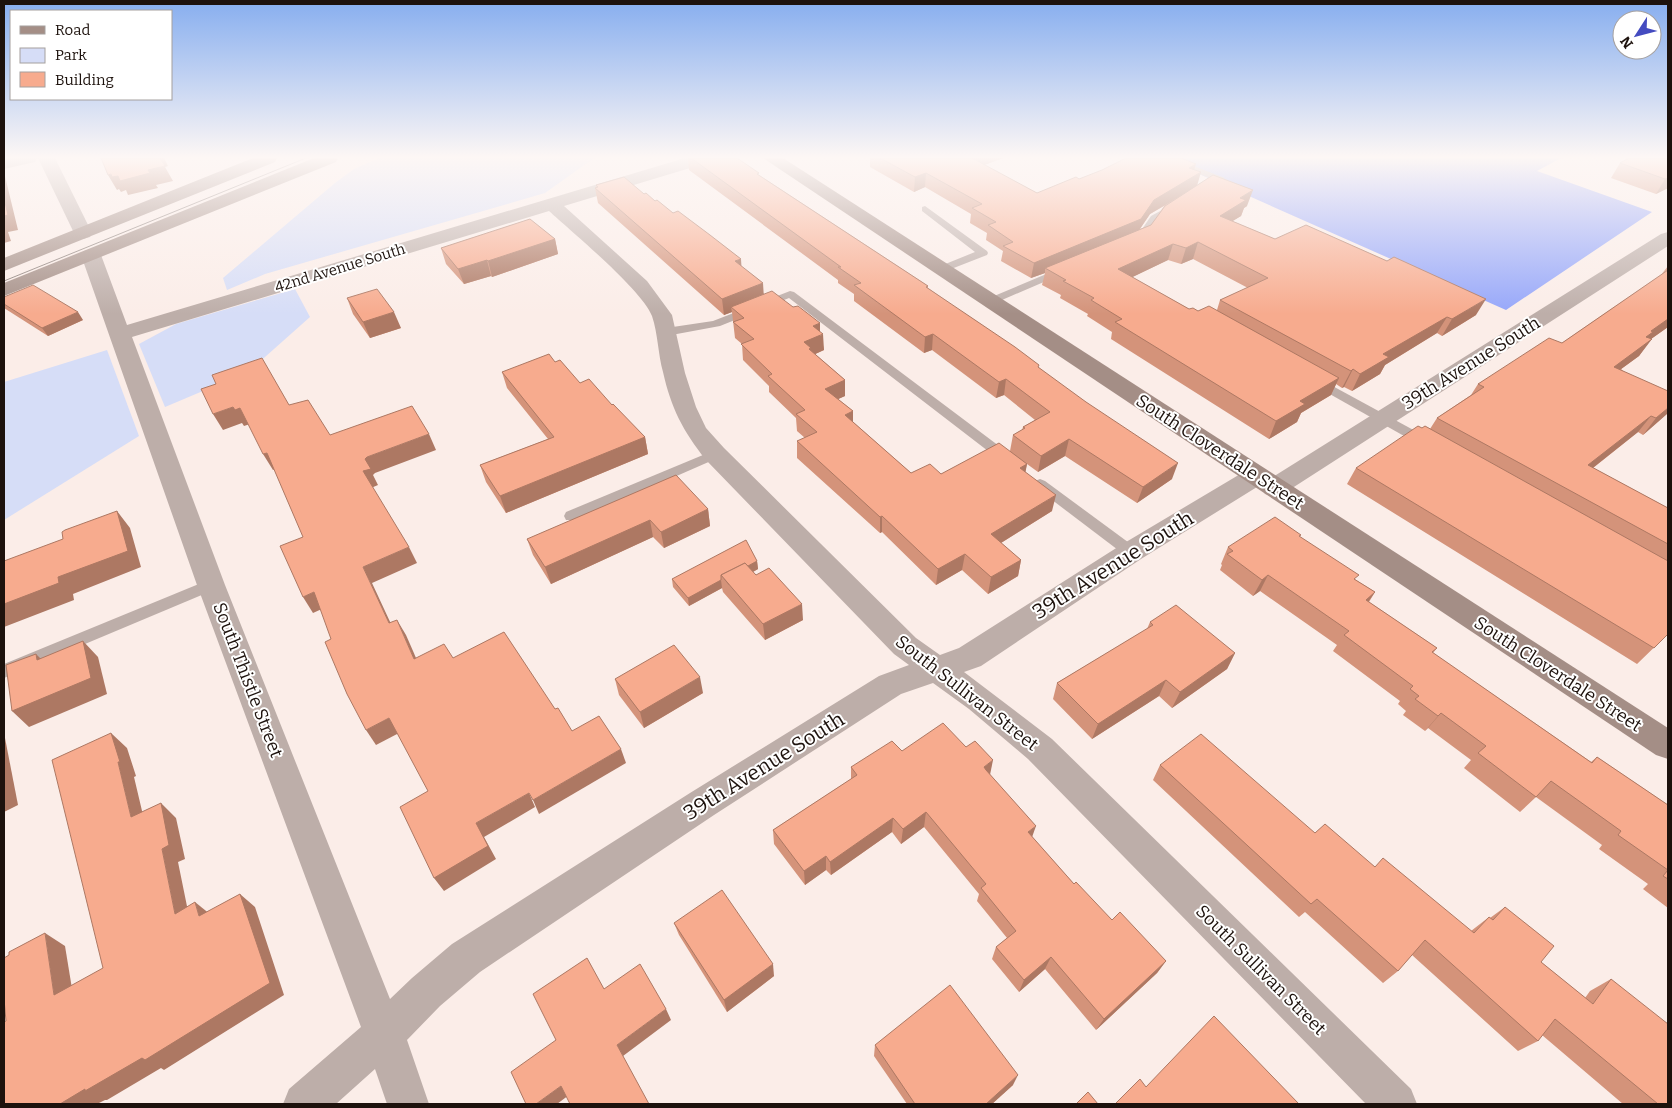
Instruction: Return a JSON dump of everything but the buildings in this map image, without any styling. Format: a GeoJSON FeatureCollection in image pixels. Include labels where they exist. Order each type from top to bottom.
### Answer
{"type":"FeatureCollection","features":[{"type":"Feature","properties":{"kind":"street","name":"South Thistle Street"},"geometry":{"type":"LineString","coordinates":[[71,210],[87,244],[211,585],[384,1034],[408,1104]]}},
{"type":"Feature","properties":{"kind":"street"},"geometry":{"type":"LineString","coordinates":[[4,290],[87,244],[159,210]]}},
{"type":"Feature","properties":{"kind":"street"},"geometry":{"type":"LineString","coordinates":[[4,265],[87,244],[184,210]]}},
{"type":"Feature","properties":{"kind":"street","name":"42nd Avenue South"},"geometry":{"type":"LineString","coordinates":[[120,334],[537,210]]}},
{"type":"Feature","properties":{"kind":"street","name":"South Sullivan Street"},"geometry":{"type":"LineString","coordinates":[[558,210],[640,285],[662,316],[674,373],[684,407],[696,431],[715,454],[905,646],[980,700],[1040,749],[1396,1104]]}},
{"type":"Feature","properties":{"kind":"street","name":"South Cloverdale Street"},"geometry":{"type":"LineString","coordinates":[[851,210],[1668,746]]}},
{"type":"Feature","properties":{"kind":"street","name":"39th Avenue South"},"geometry":{"type":"LineString","coordinates":[[304,1104],[384,1034],[426,992],[466,958],[694,810],[890,686],[970,657],[1131,552],[1382,419],[1668,238]]}},
{"type":"Feature","properties":{"kind":"lane"},"geometry":{"type":"LineString","coordinates":[[926,210],[983,253],[942,269]]}},
{"type":"Feature","properties":{"kind":"lane"},"geometry":{"type":"LineString","coordinates":[[1124,244],[1142,237],[1155,218],[1168,210]]}},
{"type":"Feature","properties":{"kind":"lane"},"geometry":{"type":"LineString","coordinates":[[991,301],[1071,267]]}},
{"type":"Feature","properties":{"kind":"lane"},"geometry":{"type":"LineString","coordinates":[[666,332],[716,324],[790,294],[1131,552]]}},
{"type":"Feature","properties":{"kind":"lane"},"geometry":{"type":"LineString","coordinates":[[1305,375],[1436,449]]}},
{"type":"Feature","properties":{"kind":"lane"},"geometry":{"type":"LineString","coordinates":[[571,516],[715,454]]}},
{"type":"Feature","properties":{"kind":"lane"},"geometry":{"type":"LineString","coordinates":[[4,671],[211,585]]}},
{"type":"Feature","properties":{"kind":"green space"},"geometry":{"type":"Polygon","coordinates":[[[304,210],[487,210],[265,274],[227,290],[223,278],[304,210]]]}},
{"type":"Feature","properties":{"kind":"green space"},"geometry":{"type":"Polygon","coordinates":[[[295,289],[310,317],[248,372],[165,407],[139,344],[176,324],[295,289]]]}},
{"type":"Feature","properties":{"kind":"green space"},"geometry":{"type":"Polygon","coordinates":[[[107,350],[139,436],[4,520],[4,382],[107,350]]]}},
{"type":"Feature","properties":{"kind":"shaded area"},"geometry":{"type":"Polygon","coordinates":[[[1280,210],[1646,210],[1652,212],[1506,310],[1280,210]]]}},
{"type":"Feature","properties":{"kind":"tram line"},"geometry":{"type":"LineString","coordinates":[[4,281],[179,210]]}}]}
